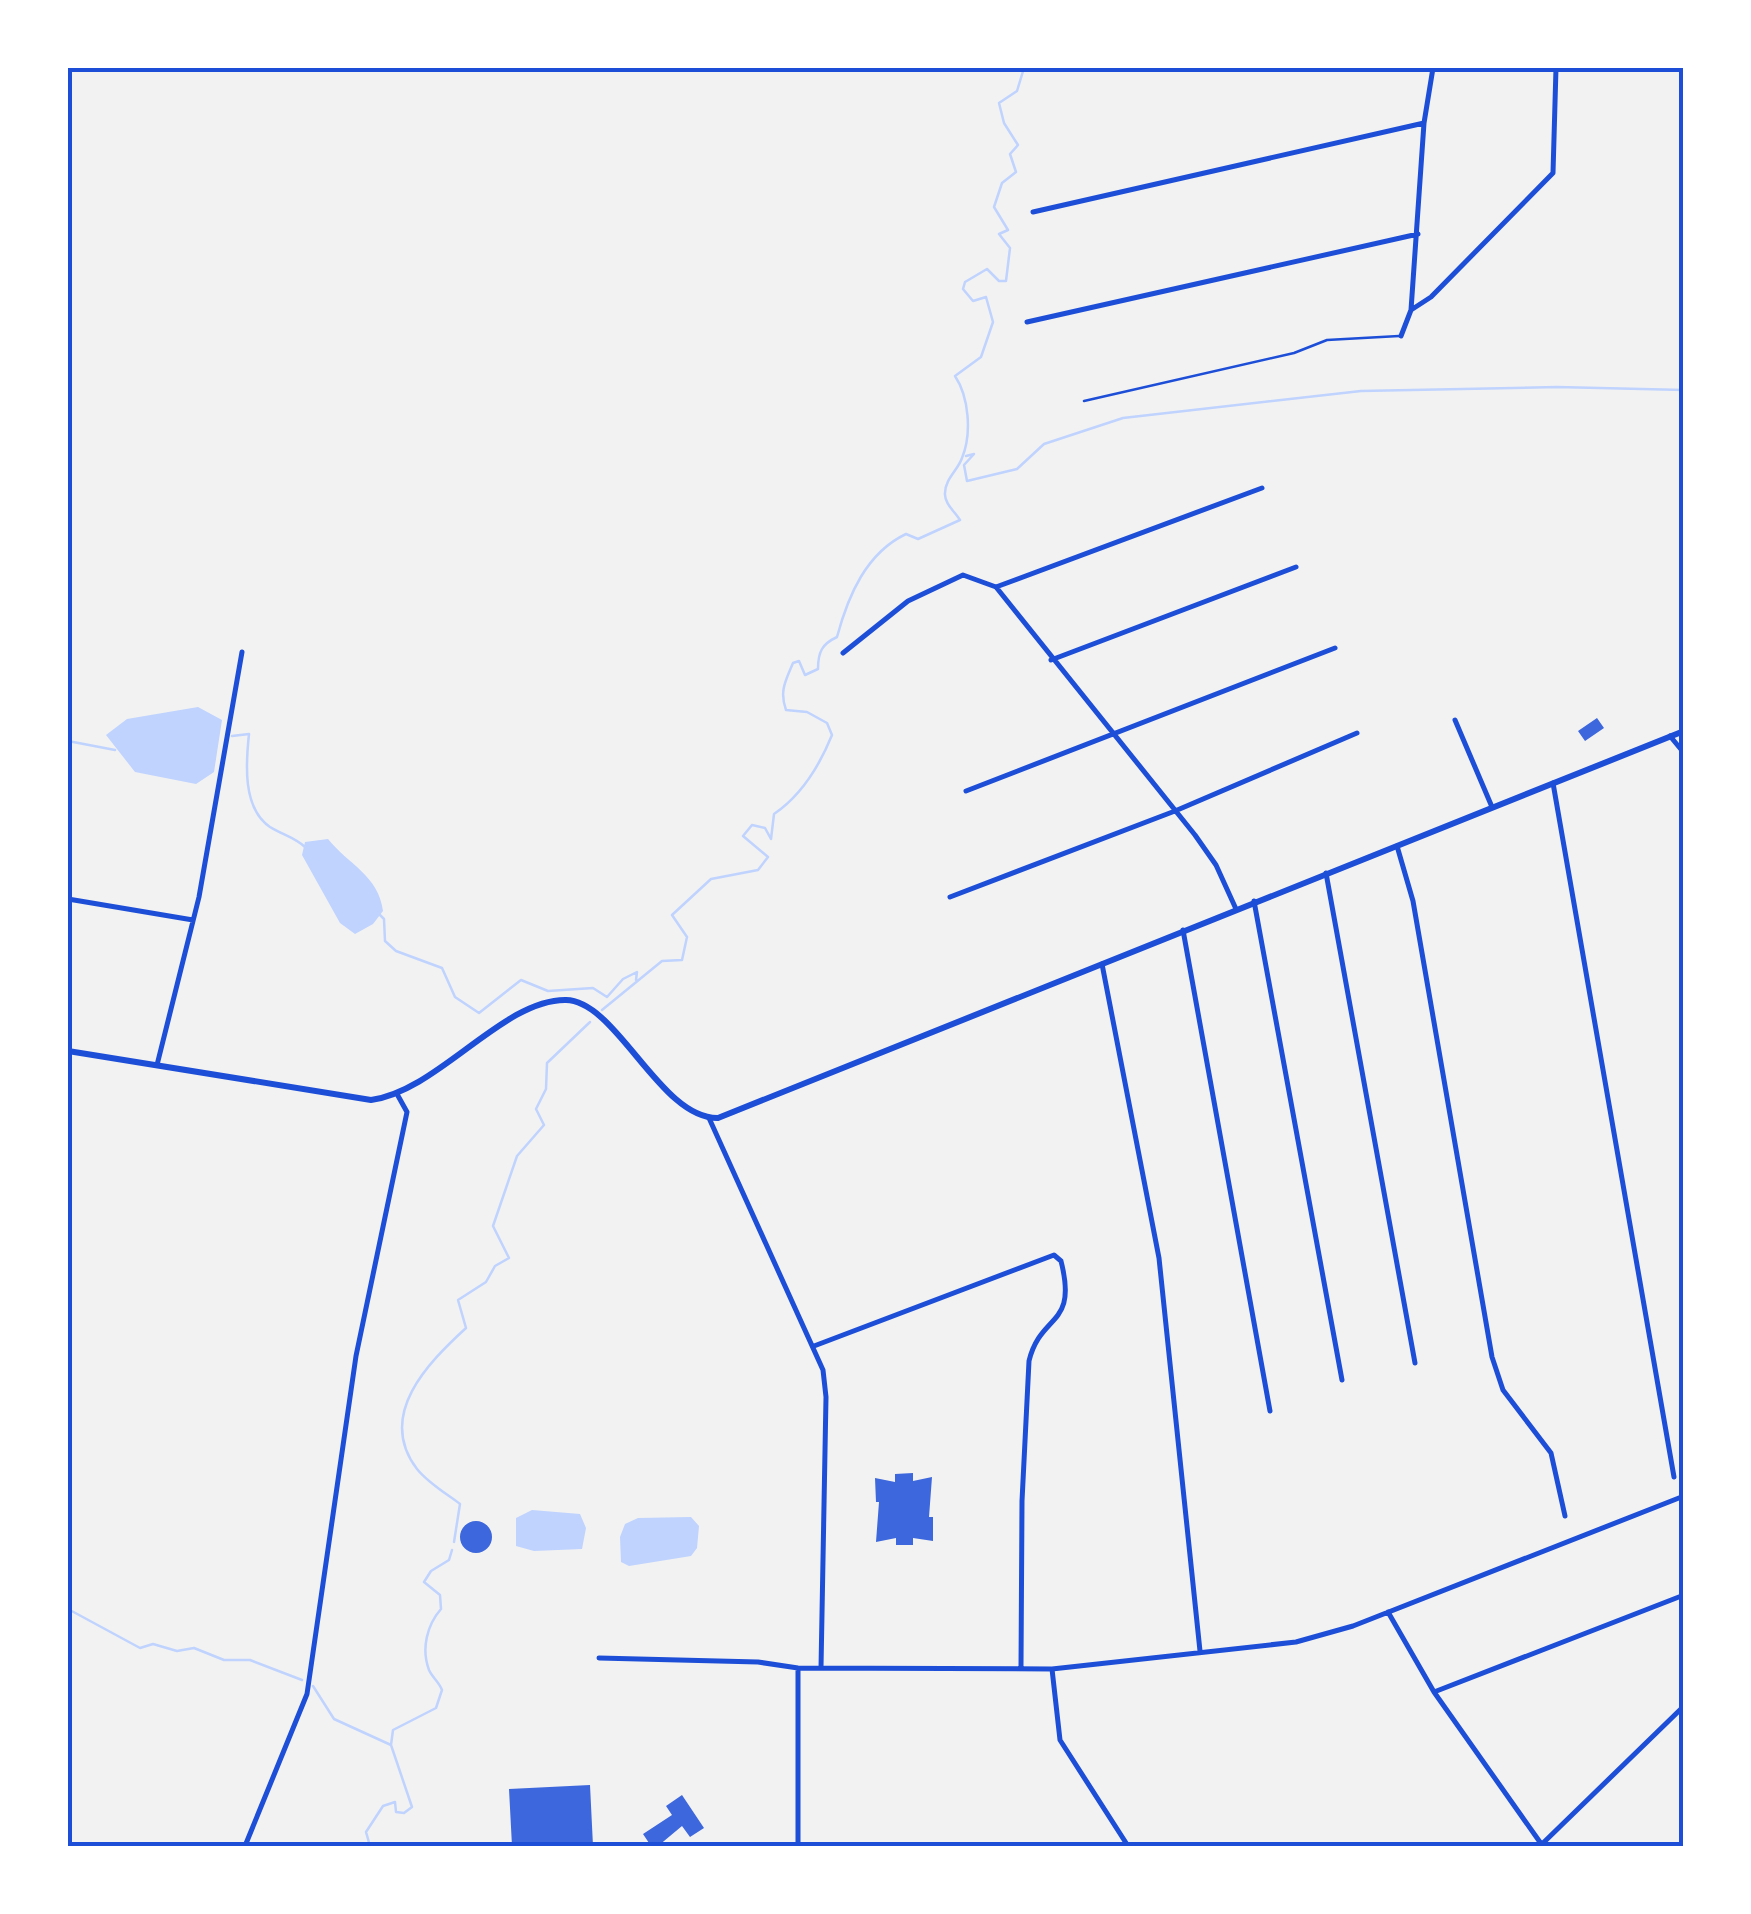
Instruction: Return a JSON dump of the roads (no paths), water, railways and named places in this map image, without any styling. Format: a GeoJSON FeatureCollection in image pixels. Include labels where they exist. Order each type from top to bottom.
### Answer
{"type":"FeatureCollection","features":[{"type":"Feature","properties":{"kind":"street"},"geometry":{"type":"LineString","coordinates":[[1401,336],[1411,310],[1424,123],[1433,68]]}},
{"type":"Feature","properties":{"kind":"street"},"geometry":{"type":"LineString","coordinates":[[1411,310],[1432,296],[1554,173],[1556,68]]}},
{"type":"Feature","properties":{"kind":"street"},"geometry":{"type":"LineString","coordinates":[[1033,212],[1424,123]]}},
{"type":"Feature","properties":{"kind":"street"},"geometry":{"type":"LineString","coordinates":[[1027,322],[1418,234]]}},
{"type":"Feature","properties":{"kind":"street"},"geometry":{"type":"LineString","coordinates":[[996,588],[1262,488]]}},
{"type":"Feature","properties":{"kind":"street"},"geometry":{"type":"LineString","coordinates":[[1050,660],[1296,567]]}},
{"type":"Feature","properties":{"kind":"street"},"geometry":{"type":"LineString","coordinates":[[843,654],[908,601],[963,574],[996,588],[1109,734],[1176,811],[1216,865],[1236,908]]}},
{"type":"Feature","properties":{"kind":"street"},"geometry":{"type":"LineString","coordinates":[[966,791],[1335,648]]}},
{"type":"Feature","properties":{"kind":"street"},"geometry":{"type":"LineString","coordinates":[[157,1066],[193,920],[242,652]]}},
{"type":"Feature","properties":{"kind":"street"},"geometry":{"type":"LineString","coordinates":[[1455,720],[1492,807]]}},
{"type":"Feature","properties":{"kind":"street"},"geometry":{"type":"LineString","coordinates":[[68,1051],[362,1100],[397,1094],[536,1006],[578,1002],[591,1009],[680,1102],[709,1118],[722,1117],[1684,731]]}},
{"type":"Feature","properties":{"kind":"street"},"geometry":{"type":"LineString","coordinates":[[950,897],[1176,811],[1357,733]]}},
{"type":"Feature","properties":{"kind":"street"},"geometry":{"type":"LineString","coordinates":[[1670,736],[1684,753]]}},
{"type":"Feature","properties":{"kind":"street"},"geometry":{"type":"LineString","coordinates":[[1552,783],[1674,1478]]}},
{"type":"Feature","properties":{"kind":"street"},"geometry":{"type":"LineString","coordinates":[[1396,846],[1412,901],[1492,1357],[1502,1390],[1551,1453],[1565,1516]]}},
{"type":"Feature","properties":{"kind":"street"},"geometry":{"type":"LineString","coordinates":[[1326,873],[1415,1363]]}},
{"type":"Feature","properties":{"kind":"street"},"geometry":{"type":"LineString","coordinates":[[68,899],[193,920]]}},
{"type":"Feature","properties":{"kind":"street"},"geometry":{"type":"LineString","coordinates":[[1254,901],[1342,1380]]}},
{"type":"Feature","properties":{"kind":"street"},"geometry":{"type":"LineString","coordinates":[[1183,930],[1270,1411]]}},
{"type":"Feature","properties":{"kind":"street"},"geometry":{"type":"LineString","coordinates":[[1102,964],[1158,1258],[1200,1651]]}},
{"type":"Feature","properties":{"kind":"street"},"geometry":{"type":"LineString","coordinates":[[245,1846],[307,1694],[312,1634],[356,1356],[407,1112],[397,1094]]}},
{"type":"Feature","properties":{"kind":"street"},"geometry":{"type":"LineString","coordinates":[[709,1118],[814,1346],[826,1396],[822,1668]]}},
{"type":"Feature","properties":{"kind":"street"},"geometry":{"type":"LineString","coordinates":[[814,1346],[1054,1256],[1061,1260],[1067,1292],[1065,1308],[1037,1340],[1030,1361],[1022,1501],[1021,1666]]}},
{"type":"Feature","properties":{"kind":"street"},"geometry":{"type":"LineString","coordinates":[[599,1658],[758,1662],[798,1668],[1052,1669],[1296,1642],[1388,1612],[1684,1496]]}},
{"type":"Feature","properties":{"kind":"street"},"geometry":{"type":"LineString","coordinates":[[1434,1692],[1684,1595]]}},
{"type":"Feature","properties":{"kind":"street"},"geometry":{"type":"LineString","coordinates":[[1388,1612],[1434,1692],[1541,1846],[1684,1706]]}},
{"type":"Feature","properties":{"kind":"street"},"geometry":{"type":"LineString","coordinates":[[798,1668],[798,1846]]}},
{"type":"Feature","properties":{"kind":"street"},"geometry":{"type":"LineString","coordinates":[[1052,1669],[1060,1740],[1128,1846]]}},
{"type":"Feature","properties":{"kind":"lane"},"geometry":{"type":"LineString","coordinates":[[1084,401],[1294,352],[1326,340],[1401,336]]}},
{"type":"Feature","properties":{"kind":"water"},"geometry":{"type":"Polygon","coordinates":[[[198,707],[222,720],[214,772],[196,784],[135,772],[106,735],[127,719],[198,707]]]}},
{"type":"Feature","properties":{"kind":"water"},"geometry":{"type":"Polygon","coordinates":[[[328,839],[369,879],[380,899],[383,911],[373,924],[355,934],[340,923],[302,855],[305,842],[328,839]]]}},
{"type":"Feature","properties":{"kind":"water"},"geometry":{"type":"Polygon","coordinates":[[[532,1510],[580,1514],[586,1528],[582,1549],[534,1551],[516,1546],[516,1518],[532,1510]]]}},
{"type":"Feature","properties":{"kind":"water"},"geometry":{"type":"Polygon","coordinates":[[[691,1517],[699,1526],[697,1548],[691,1556],[629,1566],[621,1562],[620,1537],[625,1524],[638,1518],[691,1517]]]}},
{"type":"Feature","properties":{"kind":"waterway"},"geometry":{"type":"LineString","coordinates":[[602,1010],[662,961],[682,960],[687,937],[672,915],[711,879],[758,870],[768,857],[743,836],[752,825],[765,828],[771,839],[774,814],[809,779],[832,735],[827,723],[807,712],[786,710],[783,691],[793,663],[799,661],[805,675],[818,669],[822,649],[837,637],[853,591],[880,552],[906,534],[918,539],[960,520],[945,497],[947,483],[962,458],[968,427],[966,405],[955,376],[981,357],[993,322],[986,297],[973,301],[963,289],[965,282],[987,269],[999,281],[1006,281],[1010,248],[999,234],[1008,230],[994,207],[1002,183],[1016,172],[1010,154],[1018,145],[1004,123],[999,103],[1017,91],[1024,68]]}},
{"type":"Feature","properties":{"kind":"waterway"},"geometry":{"type":"LineString","coordinates":[[966,456],[974,454],[964,465],[967,481],[1017,469],[1044,444],[1123,418],[1361,391],[1557,387],[1684,390]]}},
{"type":"Feature","properties":{"kind":"waterway"},"geometry":{"type":"LineString","coordinates":[[232,736],[249,734],[248,784],[261,819],[305,847]]}},
{"type":"Feature","properties":{"kind":"waterway"},"geometry":{"type":"LineString","coordinates":[[68,741],[115,750]]}},
{"type":"Feature","properties":{"kind":"waterway"},"geometry":{"type":"LineString","coordinates":[[378,913],[384,919],[385,941],[396,951],[442,968],[455,997],[479,1013],[521,980],[548,991],[593,988],[607,997],[623,979],[637,972],[636,980]]}},
{"type":"Feature","properties":{"kind":"waterway"},"geometry":{"type":"LineString","coordinates":[[454,1542],[460,1504],[417,1469],[406,1449],[404,1410],[423,1374],[466,1328],[458,1300],[486,1282],[495,1266],[509,1258],[493,1226],[517,1156],[544,1125],[536,1109],[546,1089],[547,1063],[590,1022]]}},
{"type":"Feature","properties":{"kind":"waterway"},"geometry":{"type":"LineString","coordinates":[[370,1846],[366,1832],[383,1806],[395,1802],[396,1812],[404,1813],[412,1807],[391,1745],[393,1730],[436,1708],[442,1690],[429,1670],[426,1654],[429,1630],[441,1609],[440,1595],[424,1582],[431,1571],[449,1560],[452,1550]]}},
{"type":"Feature","properties":{"kind":"waterway"},"geometry":{"type":"LineString","coordinates":[[68,1609],[140,1648],[153,1644],[177,1651],[194,1648],[224,1660],[250,1660],[302,1680]]}},
{"type":"Feature","properties":{"kind":"waterway"},"geometry":{"type":"LineString","coordinates":[[313,1686],[334,1719],[391,1745]]}}]}
